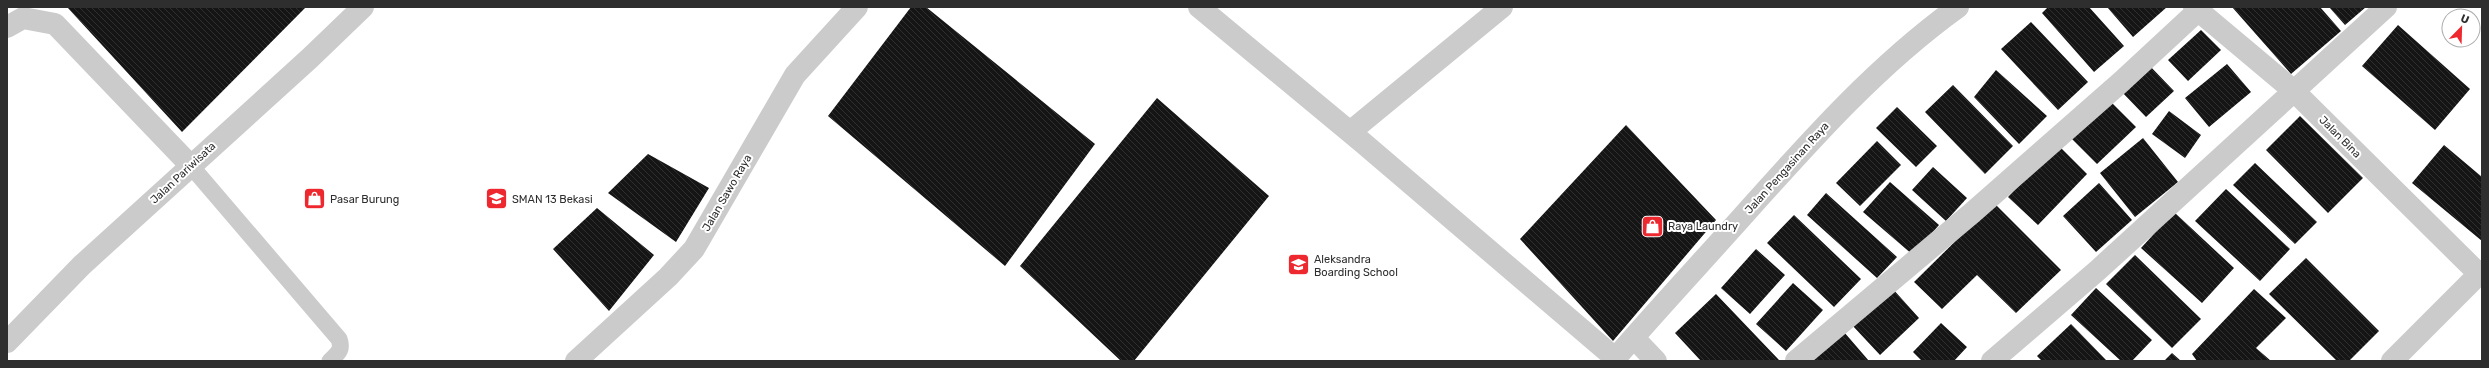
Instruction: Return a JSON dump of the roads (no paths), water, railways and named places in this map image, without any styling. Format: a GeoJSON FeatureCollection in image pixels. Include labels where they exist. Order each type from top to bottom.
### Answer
{"type":"FeatureCollection","features":[{"type":"Feature","properties":{"kind":"street","name":"Jalan Pariwisata"},"geometry":{"type":"LineString","coordinates":[[7,342],[82,265],[310,58],[363,7]]}},
{"type":"Feature","properties":{"kind":"street","name":"Jalan Sawo Raya"},"geometry":{"type":"LineString","coordinates":[[576,361],[668,278],[694,249],[796,75],[857,7]]}},
{"type":"Feature","properties":{"kind":"street"},"geometry":{"type":"LineString","coordinates":[[1199,7],[1350,132],[1614,360]]}},
{"type":"Feature","properties":{"kind":"street"},"geometry":{"type":"LineString","coordinates":[[1350,132],[1502,7]]}},
{"type":"Feature","properties":{"kind":"street","name":"Jalan Pengasinan Raya"},"geometry":{"type":"LineString","coordinates":[[1614,360],[1806,145],[1860,89],[1931,27],[1958,7]]}},
{"type":"Feature","properties":{"kind":"street"},"geometry":{"type":"LineString","coordinates":[[1992,361],[2098,270],[2386,7]]}},
{"type":"Feature","properties":{"kind":"street"},"geometry":{"type":"LineString","coordinates":[[1796,361],[1978,207],[2121,82],[2198,8]]}},
{"type":"Feature","properties":{"kind":"street","name":"Jalan Bina"},"geometry":{"type":"LineString","coordinates":[[2198,8],[2294,91],[2481,273]]}},
{"type":"Feature","properties":{"kind":"street"},"geometry":{"type":"LineString","coordinates":[[7,27],[23,18],[55,24],[191,166]]}},
{"type":"Feature","properties":{"kind":"street"},"geometry":{"type":"LineString","coordinates":[[2392,361],[2481,273]]}},
{"type":"Feature","properties":{"kind":"street"},"geometry":{"type":"LineString","coordinates":[[1634,338],[1656,361]]}},
{"type":"Feature","properties":{"kind":"lane"},"geometry":{"type":"LineString","coordinates":[[191,166],[339,339],[342,346],[340,352],[330,361]]}},
{"type":"Feature","properties":{"kind":"place","name":"Pasar Burung"},"geometry":{"type":"Point","coordinates":[315,199]}},
{"type":"Feature","properties":{"kind":"place","name":"SMAN 13 Bekasi"},"geometry":{"type":"Point","coordinates":[497,199]}},
{"type":"Feature","properties":{"kind":"place","name":"Raya Laundry"},"geometry":{"type":"Point","coordinates":[1653,226]}},
{"type":"Feature","properties":{"kind":"place","name":"Aleksandra Boarding School"},"geometry":{"type":"Point","coordinates":[1299,265]}}]}
